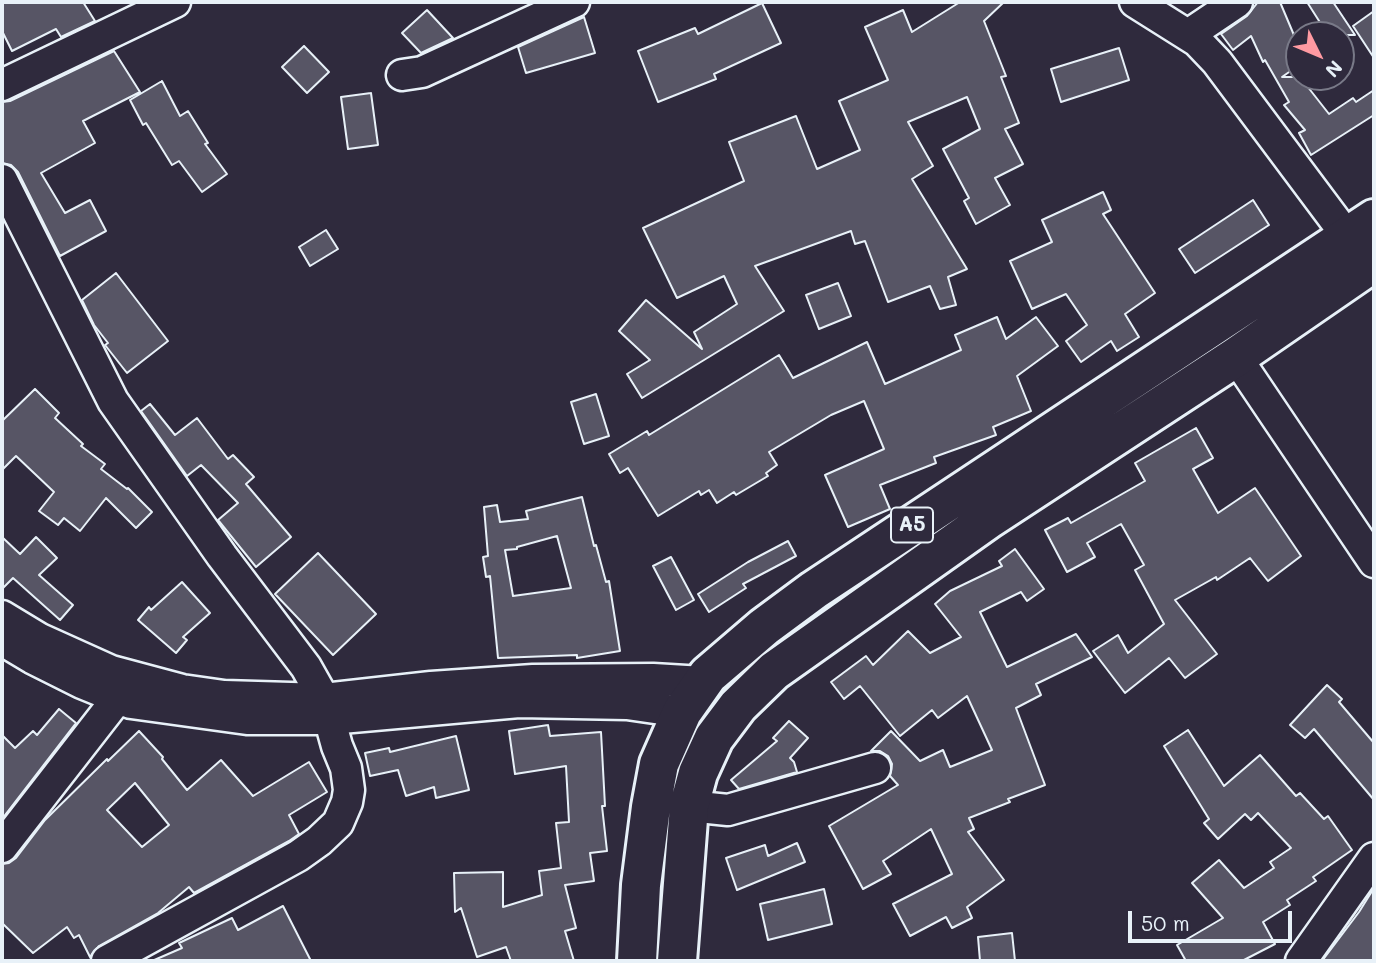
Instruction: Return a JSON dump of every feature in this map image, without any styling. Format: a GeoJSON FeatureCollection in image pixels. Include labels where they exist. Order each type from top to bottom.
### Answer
{"type":"FeatureCollection","features":[{"type":"Feature","properties":{"kind":"highway","name":"A5"},"geometry":{"type":"LineString","coordinates":[[637,961],[641,885],[659,764],[692,697],[739,647],[804,597],[1361,227]]}},
{"type":"Feature","properties":{"kind":"highway","name":"A5"},"geometry":{"type":"LineString","coordinates":[[677,961],[690,806],[698,774],[714,738],[738,706],[774,671],[990,518],[1236,357],[1374,262]]}},
{"type":"Feature","properties":{"kind":"highway"},"geometry":{"type":"LineString","coordinates":[[970,487],[990,518]]}},
{"type":"Feature","properties":{"kind":"street"},"geometry":{"type":"LineString","coordinates":[[2,85],[175,2]]}},
{"type":"Feature","properties":{"kind":"street"},"geometry":{"type":"LineString","coordinates":[[402,75],[422,72],[575,2]]}},
{"type":"Feature","properties":{"kind":"street"},"geometry":{"type":"LineString","coordinates":[[1135,2],[1188,35],[1217,62],[1361,227]]}},
{"type":"Feature","properties":{"kind":"street"},"geometry":{"type":"LineString","coordinates":[[1188,35],[1237,2]]}},
{"type":"Feature","properties":{"kind":"street"},"geometry":{"type":"LineString","coordinates":[[2,180],[113,401],[222,556],[306,667],[327,709],[346,768],[349,790],[338,823],[298,856],[107,961]]}},
{"type":"Feature","properties":{"kind":"street"},"geometry":{"type":"LineString","coordinates":[[1236,357],[1374,562]]}},
{"type":"Feature","properties":{"kind":"street"},"geometry":{"type":"LineString","coordinates":[[2,616],[125,688],[131,703],[247,719],[327,709],[431,687],[533,680],[641,679],[692,697]]}},
{"type":"Feature","properties":{"kind":"street"},"geometry":{"type":"LineString","coordinates":[[2,640],[32,658],[125,688]]}},
{"type":"Feature","properties":{"kind":"street"},"geometry":{"type":"LineString","coordinates":[[2,847],[125,688]]}},
{"type":"Feature","properties":{"kind":"street"},"geometry":{"type":"LineString","coordinates":[[690,806],[728,810],[875,768]]}},
{"type":"Feature","properties":{"kind":"street"},"geometry":{"type":"LineString","coordinates":[[1301,961],[1374,859]]}},
{"type":"Feature","properties":{"kind":"building"},"geometry":{"type":"Polygon","coordinates":[[[2,2],[83,2],[95,21],[61,37],[56,29],[12,51],[2,31],[2,2]]]}},
{"type":"Feature","properties":{"kind":"building"},"geometry":{"type":"Polygon","coordinates":[[[960,2],[1004,2],[984,21],[1006,76],[1001,77],[1019,123],[1005,129],[1023,164],[995,178],[1010,205],[976,224],[964,201],[969,198],[943,149],[980,129],[967,97],[908,122],[933,166],[912,179],[967,269],[948,277],[956,305],[940,309],[930,286],[888,302],[865,241],[855,244],[851,231],[755,266],[784,311],[642,398],[627,374],[650,360],[619,331],[646,300],[702,349],[694,332],[737,304],[724,276],[677,298],[643,228],[744,181],[729,142],[796,116],[817,169],[860,150],[839,101],[888,80],[865,27],[903,10],[912,32],[960,2]]]}},
{"type":"Feature","properties":{"kind":"building"},"geometry":{"type":"Polygon","coordinates":[[[1258,2],[1280,2],[1288,21],[1285,21],[1285,75],[1282,77],[1285,77],[1285,91],[1311,91],[1329,114],[1353,98],[1356,102],[1374,90],[1374,115],[1311,155],[1299,133],[1305,130],[1284,105],[1289,102],[1265,60],[1263,62],[1251,36],[1233,50],[1221,34],[1247,16],[1258,2]]]}},
{"type":"Feature","properties":{"kind":"building"},"geometry":{"type":"Polygon","coordinates":[[[1307,2],[1333,2],[1346,21],[1319,21],[1307,2]]]}},
{"type":"Feature","properties":{"kind":"building"},"geometry":{"type":"Polygon","coordinates":[[[762,3],[781,43],[714,74],[716,79],[658,102],[638,51],[695,28],[698,34],[762,3]]]}},
{"type":"Feature","properties":{"kind":"building"},"geometry":{"type":"Polygon","coordinates":[[[427,10],[453,38],[421,53],[402,33],[427,10]]]}},
{"type":"Feature","properties":{"kind":"building"},"geometry":{"type":"Polygon","coordinates":[[[1374,11],[1374,58],[1355,29],[1355,25],[1374,11]]]}},
{"type":"Feature","properties":{"kind":"building"},"geometry":{"type":"Polygon","coordinates":[[[584,17],[595,53],[526,73],[518,47],[584,17]]]}},
{"type":"Feature","properties":{"kind":"building"},"geometry":{"type":"Polygon","coordinates":[[[304,46],[329,72],[307,93],[282,67],[304,46]]]}},
{"type":"Feature","properties":{"kind":"building"},"geometry":{"type":"Polygon","coordinates":[[[1119,48],[1129,80],[1061,102],[1051,69],[1119,48]]]}},
{"type":"Feature","properties":{"kind":"building"},"geometry":{"type":"Polygon","coordinates":[[[114,51],[140,92],[83,121],[95,143],[41,173],[65,213],[90,200],[106,231],[60,256],[18,172],[11,165],[2,163],[2,102],[10,101],[114,51]]]}},
{"type":"Feature","properties":{"kind":"building"},"geometry":{"type":"Polygon","coordinates":[[[162,81],[180,116],[188,111],[208,143],[205,144],[227,174],[202,192],[179,161],[172,165],[146,123],[143,125],[130,100],[162,81]]]}},
{"type":"Feature","properties":{"kind":"building"},"geometry":{"type":"Polygon","coordinates":[[[371,93],[378,145],[348,149],[341,97],[371,93]]]}},
{"type":"Feature","properties":{"kind":"building"},"geometry":{"type":"Polygon","coordinates":[[[1103,192],[1111,210],[1103,214],[1155,293],[1125,314],[1139,337],[1117,351],[1111,341],[1081,362],[1066,341],[1087,325],[1066,294],[1032,309],[1010,261],[1052,242],[1042,220],[1103,192]]]}},
{"type":"Feature","properties":{"kind":"building"},"geometry":{"type":"Polygon","coordinates":[[[1253,200],[1269,225],[1195,273],[1179,249],[1253,200]]]}},
{"type":"Feature","properties":{"kind":"building"},"geometry":{"type":"Polygon","coordinates":[[[326,230],[338,249],[310,266],[299,247],[326,230]]]}},
{"type":"Feature","properties":{"kind":"building"},"geometry":{"type":"Polygon","coordinates":[[[116,273],[168,341],[127,373],[105,345],[108,343],[94,325],[82,300],[116,273]]]}},
{"type":"Feature","properties":{"kind":"building"},"geometry":{"type":"Polygon","coordinates":[[[838,283],[851,316],[819,329],[806,295],[838,283]]]}},
{"type":"Feature","properties":{"kind":"building"},"geometry":{"type":"Polygon","coordinates":[[[997,317],[1006,339],[1036,317],[1058,346],[1017,376],[1031,411],[993,427],[996,435],[934,457],[936,463],[880,485],[890,509],[848,527],[825,475],[884,449],[864,401],[831,415],[769,452],[777,465],[766,473],[768,476],[736,495],[734,492],[717,503],[709,490],[701,495],[699,491],[658,516],[628,468],[620,473],[609,454],[647,431],[649,435],[779,355],[793,378],[867,342],[885,384],[961,350],[955,335],[997,317]]]}},
{"type":"Feature","properties":{"kind":"building"},"geometry":{"type":"Polygon","coordinates":[[[35,389],[59,413],[55,418],[83,444],[81,446],[105,464],[101,469],[128,488],[152,512],[136,528],[106,498],[80,531],[64,518],[58,525],[39,511],[54,492],[16,456],[2,470],[2,421],[35,389]]]}},
{"type":"Feature","properties":{"kind":"building"},"geometry":{"type":"Polygon","coordinates":[[[596,394],[609,436],[584,444],[571,402],[596,394]]]}},
{"type":"Feature","properties":{"kind":"building"},"geometry":{"type":"Polygon","coordinates":[[[150,404],[175,435],[197,418],[228,459],[233,455],[254,477],[246,484],[291,537],[256,567],[218,520],[238,503],[201,465],[187,476],[141,411],[150,404]]]}},
{"type":"Feature","properties":{"kind":"building"},"geometry":{"type":"Polygon","coordinates":[[[1196,428],[1213,458],[1193,469],[1218,513],[1255,488],[1301,556],[1268,581],[1250,558],[1217,580],[1216,577],[1175,600],[1217,654],[1185,678],[1169,658],[1125,693],[1093,651],[1118,635],[1128,653],[1164,624],[1135,570],[1144,565],[1121,524],[1087,543],[1095,557],[1067,572],[1045,530],[1068,518],[1071,523],[1145,481],[1135,463],[1196,428]]]}},
{"type":"Feature","properties":{"kind":"building"},"geometry":{"type":"Polygon","coordinates":[[[582,497],[594,546],[596,545],[606,582],[609,581],[620,651],[577,658],[577,655],[498,658],[490,576],[486,577],[483,557],[488,556],[484,507],[497,505],[500,522],[528,519],[526,511],[582,497]],[[557,536],[517,549],[505,550],[513,596],[571,588],[557,536]]]}},
{"type":"Feature","properties":{"kind":"building"},"geometry":{"type":"Polygon","coordinates":[[[2,537],[20,554],[36,537],[57,558],[39,575],[73,605],[60,620],[13,578],[2,589],[2,537]]]}},
{"type":"Feature","properties":{"kind":"building"},"geometry":{"type":"Polygon","coordinates":[[[788,541],[796,556],[743,584],[746,588],[709,612],[698,594],[748,562],[788,541]]]}},
{"type":"Feature","properties":{"kind":"building"},"geometry":{"type":"Polygon","coordinates":[[[1015,549],[1044,589],[1027,601],[1021,592],[980,612],[1007,667],[1076,634],[1092,657],[1036,684],[1041,695],[1016,708],[1045,785],[969,818],[974,829],[968,832],[1004,880],[967,907],[972,918],[952,928],[946,917],[910,936],[893,904],[952,874],[931,829],[883,861],[891,874],[863,889],[829,826],[898,785],[890,776],[892,764],[888,756],[880,751],[871,751],[891,731],[920,761],[943,750],[950,767],[992,750],[967,696],[938,718],[932,710],[900,736],[860,686],[844,699],[831,682],[866,656],[873,665],[908,631],[930,653],[961,637],[935,604],[950,591],[1002,566],[999,561],[1015,549]]]}},
{"type":"Feature","properties":{"kind":"building"},"geometry":{"type":"Polygon","coordinates":[[[318,553],[376,614],[333,655],[275,594],[318,553]]]}},
{"type":"Feature","properties":{"kind":"building"},"geometry":{"type":"Polygon","coordinates":[[[671,557],[694,600],[676,610],[653,566],[671,557]]]}},
{"type":"Feature","properties":{"kind":"building"},"geometry":{"type":"Polygon","coordinates":[[[182,582],[210,613],[183,637],[187,640],[176,653],[138,620],[149,607],[151,610],[182,582]]]}},
{"type":"Feature","properties":{"kind":"building"},"geometry":{"type":"Polygon","coordinates":[[[1327,685],[1342,699],[1339,702],[1374,743],[1374,800],[1314,729],[1305,738],[1290,725],[1327,685]]]}},
{"type":"Feature","properties":{"kind":"building"},"geometry":{"type":"Polygon","coordinates":[[[59,709],[76,723],[2,819],[2,735],[15,748],[33,731],[37,735],[59,709]]]}},
{"type":"Feature","properties":{"kind":"building"},"geometry":{"type":"Polygon","coordinates":[[[789,721],[808,738],[790,758],[797,772],[739,789],[731,780],[777,741],[773,738],[789,721]]]}},
{"type":"Feature","properties":{"kind":"building"},"geometry":{"type":"Polygon","coordinates":[[[548,725],[550,736],[601,732],[605,806],[602,806],[607,851],[590,853],[594,881],[565,885],[576,928],[565,931],[574,961],[511,961],[506,947],[477,957],[461,908],[455,912],[454,873],[503,872],[503,907],[542,895],[539,871],[561,868],[556,823],[569,822],[566,766],[515,774],[509,731],[548,725]]]}},
{"type":"Feature","properties":{"kind":"building"},"geometry":{"type":"Polygon","coordinates":[[[1188,730],[1224,786],[1260,755],[1296,796],[1300,793],[1324,819],[1328,816],[1352,850],[1313,877],[1316,881],[1287,900],[1290,905],[1263,922],[1275,944],[1242,961],[1186,961],[1177,945],[1223,918],[1192,883],[1219,860],[1244,888],[1274,868],[1270,862],[1291,848],[1258,813],[1251,820],[1245,814],[1218,839],[1204,823],[1209,819],[1164,746],[1188,730]]]}},
{"type":"Feature","properties":{"kind":"building"},"geometry":{"type":"Polygon","coordinates":[[[139,731],[163,757],[187,790],[221,760],[253,796],[309,762],[327,792],[289,815],[299,834],[289,841],[194,893],[189,887],[158,913],[99,946],[90,957],[79,935],[74,938],[67,927],[33,953],[2,923],[2,864],[16,858],[45,820],[107,759],[108,761],[139,731]],[[135,783],[107,810],[142,847],[169,825],[135,783]]]}},
{"type":"Feature","properties":{"kind":"building"},"geometry":{"type":"Polygon","coordinates":[[[456,736],[469,790],[436,798],[434,787],[406,796],[398,770],[370,776],[365,753],[389,748],[390,752],[456,736]]]}},
{"type":"Feature","properties":{"kind":"building"},"geometry":{"type":"Polygon","coordinates":[[[797,843],[805,862],[737,890],[726,858],[765,845],[768,856],[797,843]]]}},
{"type":"Feature","properties":{"kind":"building"},"geometry":{"type":"Polygon","coordinates":[[[1374,888],[1374,961],[1322,961],[1359,912],[1374,888]]]}},
{"type":"Feature","properties":{"kind":"building"},"geometry":{"type":"Polygon","coordinates":[[[824,889],[832,924],[768,940],[760,904],[824,889]]]}},
{"type":"Feature","properties":{"kind":"building"},"geometry":{"type":"Polygon","coordinates":[[[283,906],[311,961],[152,961],[182,948],[179,943],[232,918],[238,930],[283,906]]]}},
{"type":"Feature","properties":{"kind":"building"},"geometry":{"type":"Polygon","coordinates":[[[1012,933],[1015,961],[980,961],[978,937],[1012,933]]]}}]}
